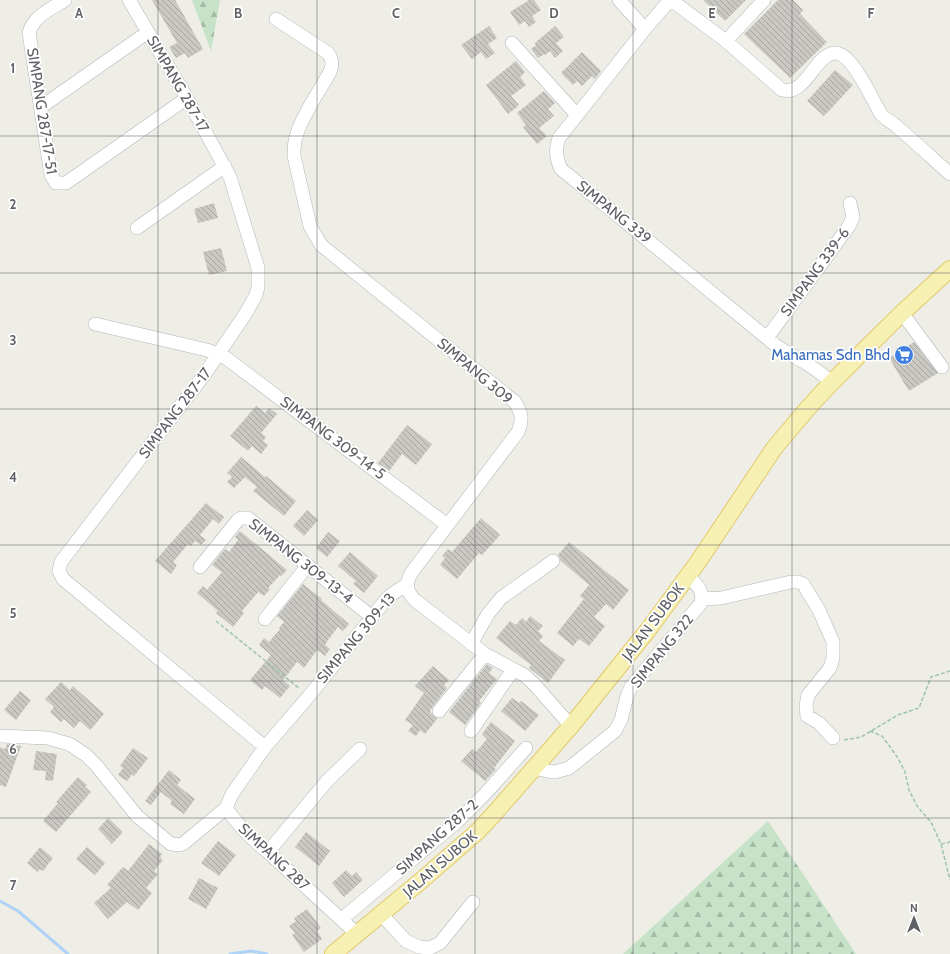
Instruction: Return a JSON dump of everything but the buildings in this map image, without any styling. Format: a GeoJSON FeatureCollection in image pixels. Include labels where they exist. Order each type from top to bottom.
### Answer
{"type":"FeatureCollection","features":[{"type":"Feature","properties":{"kind":"main road","name":"JALAN SUBOK"},"geometry":{"type":"LineString","coordinates":[[334,954],[477,832],[536,768],[648,630],[688,576],[775,447],[832,382],[902,313],[950,269]]}},
{"type":"Feature","properties":{"kind":"street","name":"SIMPANG 287-17-51"},"geometry":{"type":"LineString","coordinates":[[65,0],[37,18],[32,24],[29,33],[50,175],[56,183],[66,183],[187,98]]}},
{"type":"Feature","properties":{"kind":"street","name":"SIMPANG 287-17"},"geometry":{"type":"LineString","coordinates":[[130,0],[225,166],[252,245],[258,268],[259,279],[256,295],[246,313],[199,381],[60,562],[59,571],[63,579],[265,747]]}},
{"type":"Feature","properties":{"kind":"street"},"geometry":{"type":"LineString","coordinates":[[619,0],[645,29]]}},
{"type":"Feature","properties":{"kind":"street"},"geometry":{"type":"LineString","coordinates":[[671,0],[726,41],[782,90],[794,90],[829,55],[837,53],[848,58],[882,116],[895,125],[950,174]]}},
{"type":"Feature","properties":{"kind":"street","name":"SIMPANG 339"},"geometry":{"type":"LineString","coordinates":[[671,0],[645,29],[560,138],[557,145],[558,162],[561,169],[774,345],[803,361],[832,382]]}},
{"type":"Feature","properties":{"kind":"street"},"geometry":{"type":"LineString","coordinates":[[726,41],[764,0]]}},
{"type":"Feature","properties":{"kind":"street","name":"SIMPANG 309"},"geometry":{"type":"LineString","coordinates":[[276,19],[328,53],[332,58],[330,72],[300,125],[294,146],[294,156],[310,226],[315,236],[321,245],[515,402],[520,412],[522,422],[518,432],[412,572],[406,584]]}},
{"type":"Feature","properties":{"kind":"street"},"geometry":{"type":"LineString","coordinates":[[41,107],[148,32]]}},
{"type":"Feature","properties":{"kind":"street"},"geometry":{"type":"LineString","coordinates":[[512,43],[577,115]]}},
{"type":"Feature","properties":{"kind":"street"},"geometry":{"type":"LineString","coordinates":[[137,228],[225,166]]}},
{"type":"Feature","properties":{"kind":"street","name":"SIMPANG 339-6"},"geometry":{"type":"LineString","coordinates":[[767,338],[849,226],[853,217],[850,202]]}},
{"type":"Feature","properties":{"kind":"street"},"geometry":{"type":"LineString","coordinates":[[902,313],[942,367]]}},
{"type":"Feature","properties":{"kind":"street","name":"SIMPANG 309-14-5"},"geometry":{"type":"LineString","coordinates":[[94,324],[207,350],[226,358],[447,525]]}},
{"type":"Feature","properties":{"kind":"street","name":"SIMPANG 309-13-4"},"geometry":{"type":"LineString","coordinates":[[200,567],[238,520],[245,518],[252,520],[372,617]]}},
{"type":"Feature","properties":{"kind":"street"},"geometry":{"type":"LineString","coordinates":[[472,644],[488,614],[501,598],[553,561]]}},
{"type":"Feature","properties":{"kind":"street"},"geometry":{"type":"LineString","coordinates":[[265,619],[308,565]]}},
{"type":"Feature","properties":{"kind":"street","name":"SIMPANG 322"},"geometry":{"type":"LineString","coordinates":[[536,768],[555,772],[569,768],[615,731],[631,687],[702,599],[700,590],[688,576]]}},
{"type":"Feature","properties":{"kind":"street","name":"SIMPANG 322"},"geometry":{"type":"LineString","coordinates":[[702,599],[721,598],[791,582],[803,584],[828,628],[833,642],[834,658],[830,668],[808,695],[806,706],[807,716],[819,723],[833,738]]}},
{"type":"Feature","properties":{"kind":"street"},"geometry":{"type":"LineString","coordinates":[[406,584],[408,591],[416,601],[485,654],[524,675],[534,684],[571,726]]}},
{"type":"Feature","properties":{"kind":"street","name":"SIMPANG 309-13"},"geometry":{"type":"LineString","coordinates":[[309,696],[388,597],[406,584]]}},
{"type":"Feature","properties":{"kind":"street"},"geometry":{"type":"LineString","coordinates":[[439,711],[485,654]]}},
{"type":"Feature","properties":{"kind":"street"},"geometry":{"type":"LineString","coordinates":[[471,731],[513,670]]}},
{"type":"Feature","properties":{"kind":"street"},"geometry":{"type":"LineString","coordinates":[[0,736],[48,738],[77,748],[96,765],[137,816],[171,844],[180,845],[189,840],[226,808],[232,794],[265,747],[309,696]]}},
{"type":"Feature","properties":{"kind":"street","name":"SIMPANG 287-2"},"geometry":{"type":"LineString","coordinates":[[342,919],[458,821],[485,794],[526,748]]}},
{"type":"Feature","properties":{"kind":"street"},"geometry":{"type":"LineString","coordinates":[[268,852],[327,781],[360,749]]}},
{"type":"Feature","properties":{"kind":"street","name":"SIMPANG 287"},"geometry":{"type":"LineString","coordinates":[[226,808],[237,824],[252,840],[268,852],[357,934]]}},
{"type":"Feature","properties":{"kind":"street"},"geometry":{"type":"LineString","coordinates":[[381,914],[406,941],[419,947],[430,948],[440,944],[473,902]]}},
{"type":"Feature","properties":{"kind":"path"},"geometry":{"type":"LineString","coordinates":[[216,620],[309,696]]}},
{"type":"Feature","properties":{"kind":"path"},"geometry":{"type":"LineString","coordinates":[[833,738],[843,740],[861,737],[898,715],[919,708],[930,678],[950,671]]}},
{"type":"Feature","properties":{"kind":"path"},"geometry":{"type":"LineString","coordinates":[[870,731],[882,736],[898,758],[905,772],[909,790],[917,806],[930,822],[941,844],[950,880]]}},
{"type":"Feature","properties":{"kind":"path"},"geometry":{"type":"LineString","coordinates":[[941,844],[950,842]]}},
{"type":"Feature","properties":{"kind":"green space"},"geometry":{"type":"Polygon","coordinates":[[[192,0],[220,0],[211,51],[192,0]]]}},
{"type":"Feature","properties":{"kind":"green space"},"geometry":{"type":"Polygon","coordinates":[[[768,821],[856,954],[623,954],[768,821]]]}},
{"type":"Feature","properties":{"kind":"waterway"},"geometry":{"type":"LineString","coordinates":[[0,901],[18,911],[68,954]]}},
{"type":"Feature","properties":{"kind":"waterway"},"geometry":{"type":"LineString","coordinates":[[230,954],[251,951],[267,954]]}},
{"type":"Feature","properties":{"kind":"place","name":"Mahamas Sdn Bhd"},"geometry":{"type":"Point","coordinates":[904,355]}}]}
